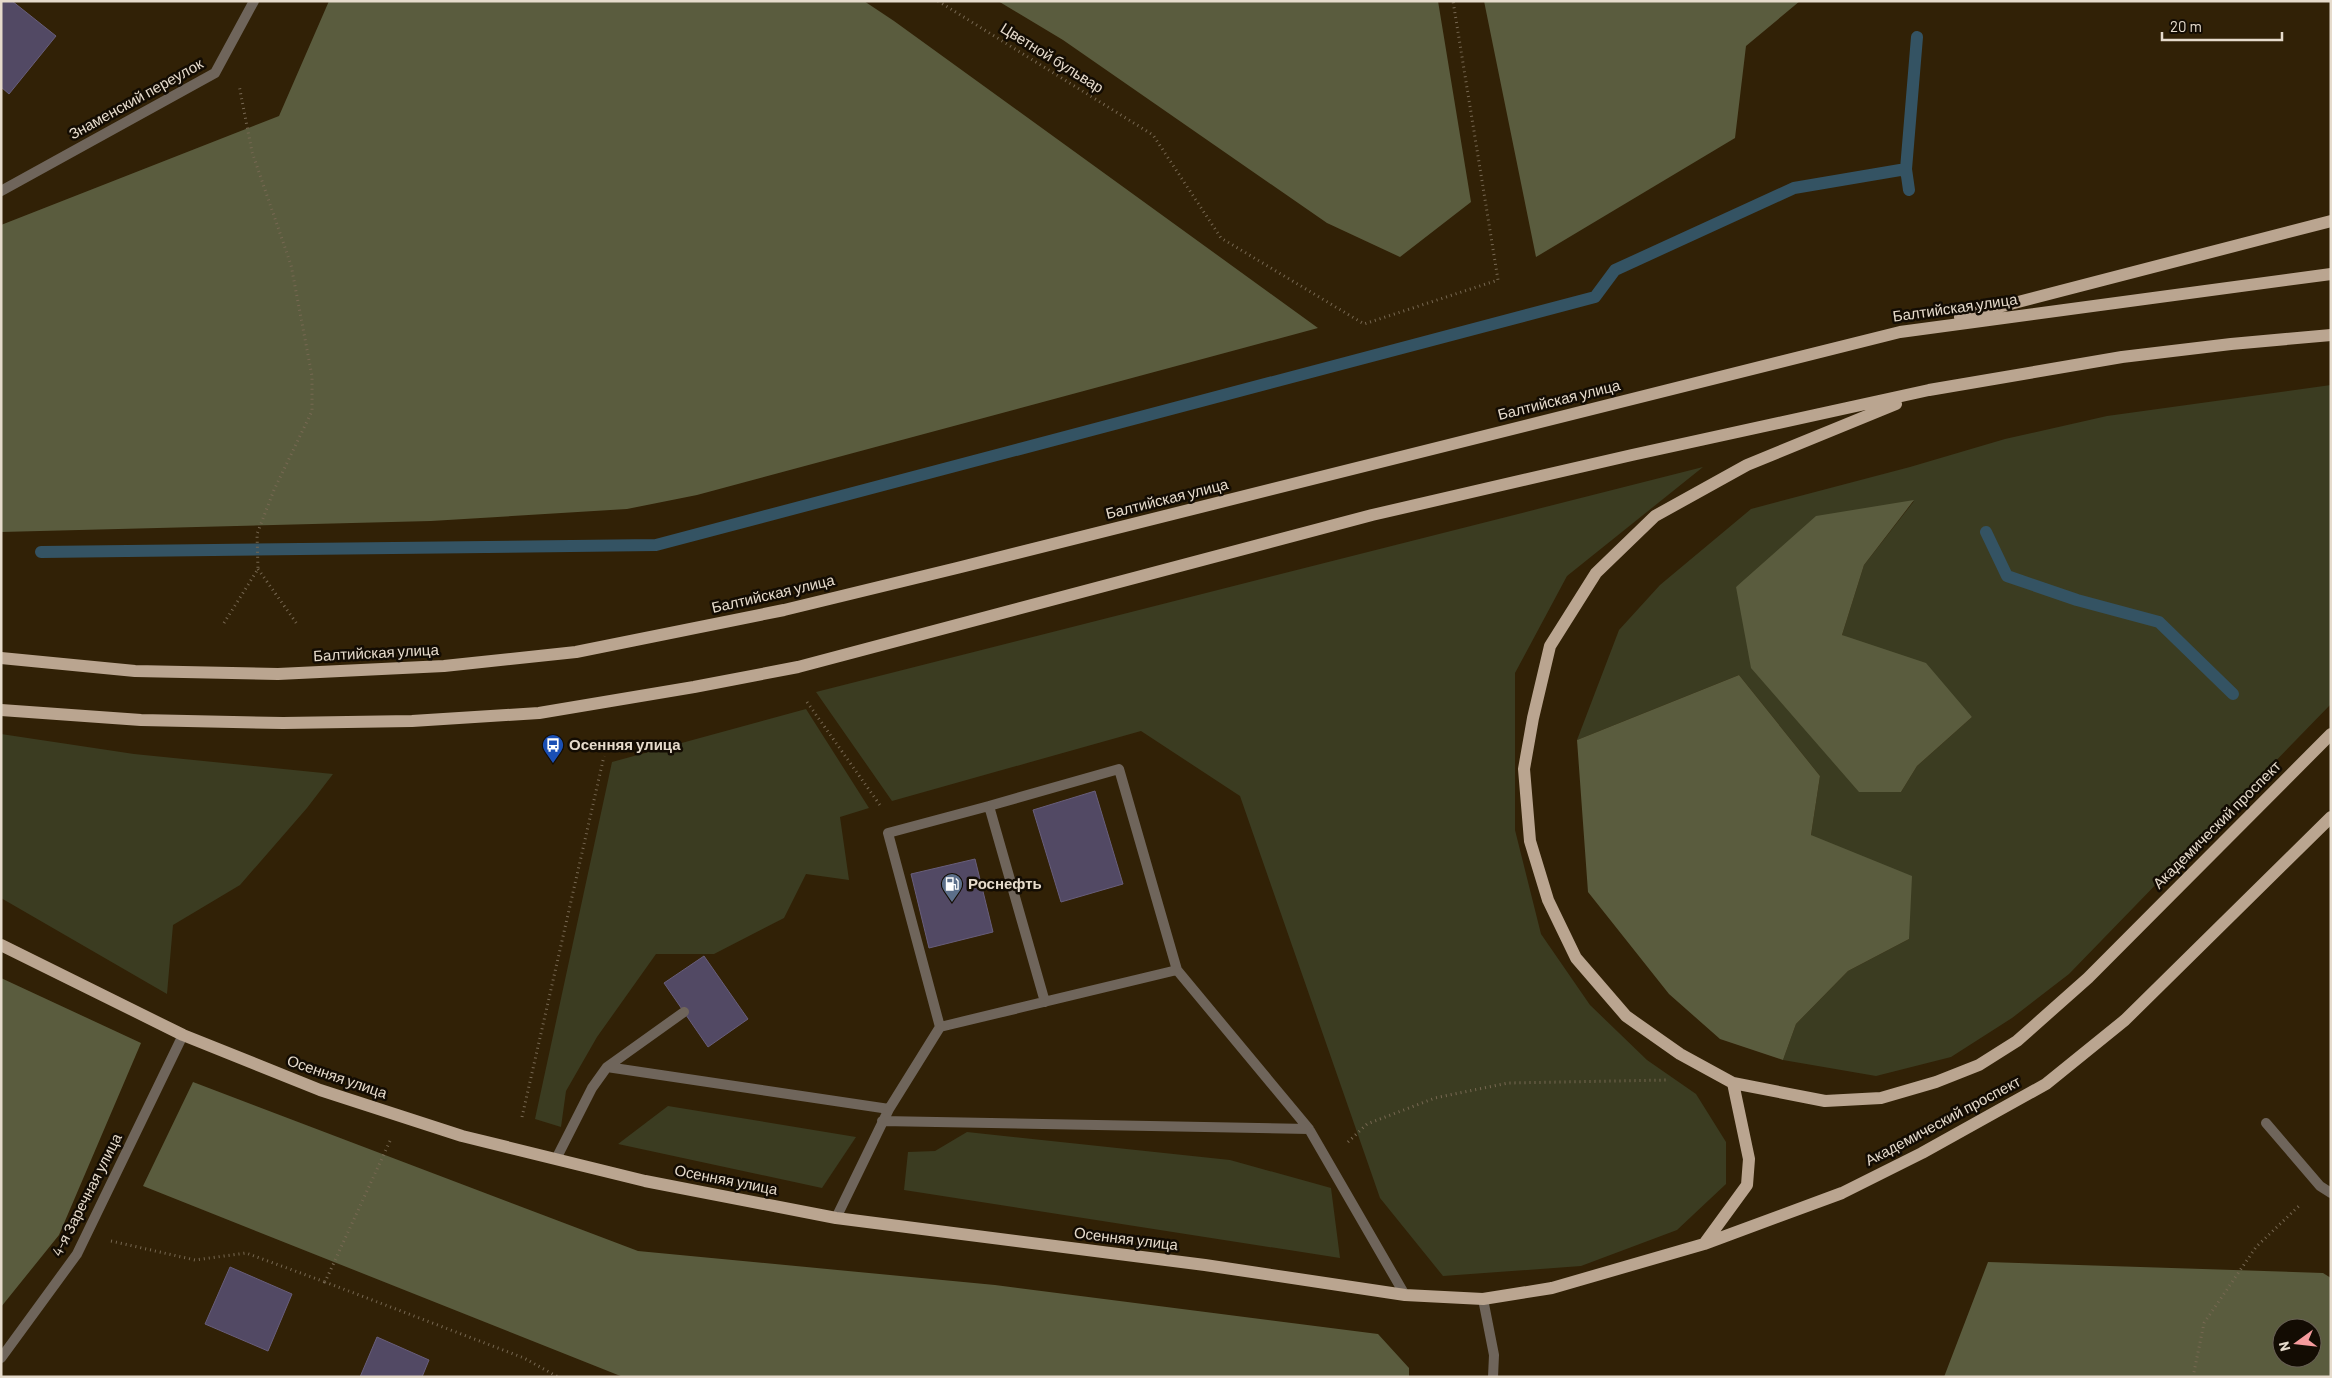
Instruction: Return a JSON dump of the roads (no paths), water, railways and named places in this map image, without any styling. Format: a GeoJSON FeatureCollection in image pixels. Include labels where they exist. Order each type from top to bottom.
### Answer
{"type":"FeatureCollection","features":[{"type":"Feature","properties":{"kind":"main road"},"geometry":{"type":"LineString","coordinates":[[1900,332],[2331,221]]}},
{"type":"Feature","properties":{"kind":"main road","name":"Балтийская улица"},"geometry":{"type":"LineString","coordinates":[[1,658],[135,671],[278,674],[444,666],[576,652],[766,614],[1900,332],[2331,274]]}},
{"type":"Feature","properties":{"kind":"main road"},"geometry":{"type":"LineString","coordinates":[[1,710],[141,720],[283,723],[412,721],[539,713],[798,667],[1372,515],[1632,455],[1929,390],[2122,357],[2230,344],[2331,335]]}},
{"type":"Feature","properties":{"kind":"main road","name":"Академический проспект"},"geometry":{"type":"LineString","coordinates":[[1929,390],[1747,465],[1655,516],[1596,573],[1550,646],[1532,718],[1524,770],[1530,841],[1548,900],[1576,958],[1626,1016],[1680,1054],[1733,1083],[1825,1102],[1881,1098],[1936,1082],[1980,1065],[2024,1034],[2088,978],[2331,734]]}},
{"type":"Feature","properties":{"kind":"main road","name":"Академический проспект"},"geometry":{"type":"LineString","coordinates":[[1483,1299],[1552,1288],[1704,1244],[1842,1193],[1922,1153],[2046,1084],[2125,1020],[2331,817]]}},
{"type":"Feature","properties":{"kind":"main road","name":"Осенняя улица"},"geometry":{"type":"LineString","coordinates":[[1,945],[183,1035],[320,1090],[462,1136],[645,1181],[836,1218],[1205,1265],[1406,1295],[1483,1299]]}},
{"type":"Feature","properties":{"kind":"main road"},"geometry":{"type":"LineString","coordinates":[[1704,1244],[1746,1185],[1749,1159],[1733,1083]]}},
{"type":"Feature","properties":{"kind":"street","name":"Знаменский переулок"},"geometry":{"type":"LineString","coordinates":[[1,191],[215,73],[254,1]]}},
{"type":"Feature","properties":{"kind":"street"},"geometry":{"type":"LineString","coordinates":[[940,1026],[888,834],[1119,769],[1176,970],[1308,1128],[1406,1295]]}},
{"type":"Feature","properties":{"kind":"street"},"geometry":{"type":"LineString","coordinates":[[989,806],[1045,1002]]}},
{"type":"Feature","properties":{"kind":"street"},"geometry":{"type":"LineString","coordinates":[[836,1218],[882,1121],[940,1026],[1176,970]]}},
{"type":"Feature","properties":{"kind":"street"},"geometry":{"type":"LineString","coordinates":[[556,1159],[592,1088],[607,1067],[684,1012]]}},
{"type":"Feature","properties":{"kind":"street","name":"4-я Заречная улица"},"geometry":{"type":"LineString","coordinates":[[1,1358],[77,1254],[183,1035]]}},
{"type":"Feature","properties":{"kind":"street"},"geometry":{"type":"LineString","coordinates":[[607,1067],[889,1109]]}},
{"type":"Feature","properties":{"kind":"street"},"geometry":{"type":"LineString","coordinates":[[882,1121],[1308,1128]]}},
{"type":"Feature","properties":{"kind":"street"},"geometry":{"type":"LineString","coordinates":[[2266,1123],[2320,1186],[2331,1193]]}},
{"type":"Feature","properties":{"kind":"street"},"geometry":{"type":"LineString","coordinates":[[1483,1299],[1494,1355],[1493,1377]]}},
{"type":"Feature","properties":{"kind":"waterway"},"geometry":{"type":"LineString","coordinates":[[1909,190],[1906,169],[1917,37]]}},
{"type":"Feature","properties":{"kind":"waterway"},"geometry":{"type":"LineString","coordinates":[[41,552],[656,545],[1595,297],[1615,270],[1794,188],[1906,169]]}},
{"type":"Feature","properties":{"kind":"waterway"},"geometry":{"type":"LineString","coordinates":[[1986,532],[2007,576],[2077,600],[2159,622],[2233,694]]}},
{"type":"Feature","properties":{"kind":"place","name":"Осенняя улица"},"geometry":{"type":"Point","coordinates":[553,764]}},
{"type":"Feature","properties":{"kind":"place","name":"Роснефть"},"geometry":{"type":"Point","coordinates":[952,903]}}]}
